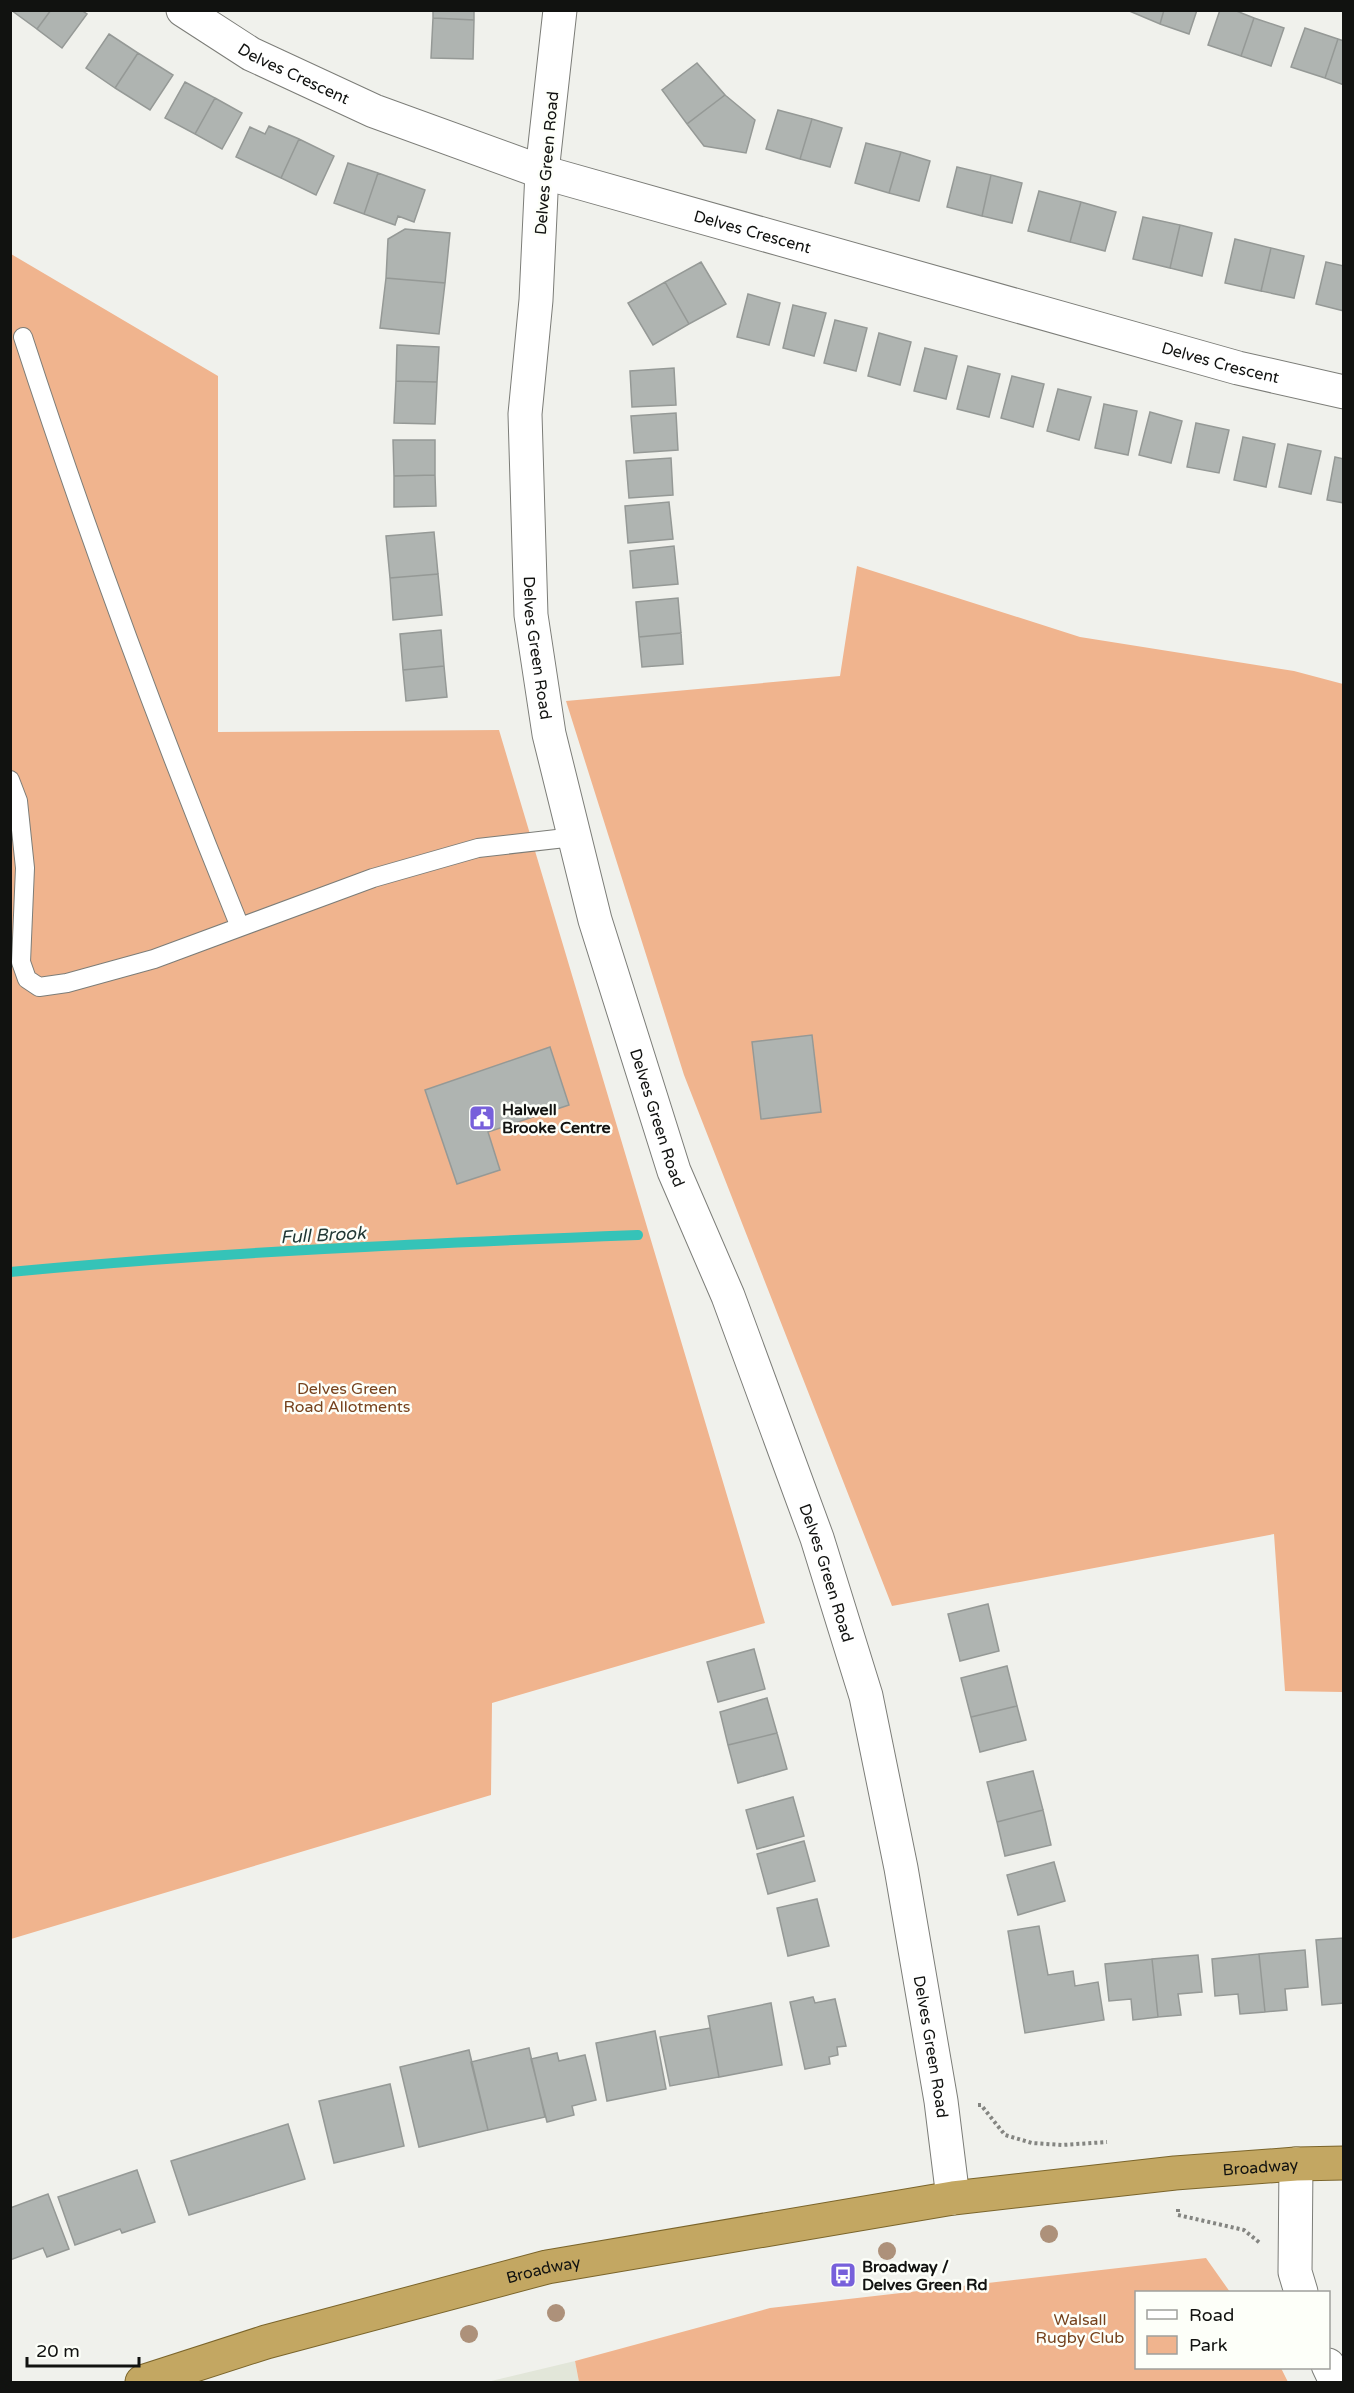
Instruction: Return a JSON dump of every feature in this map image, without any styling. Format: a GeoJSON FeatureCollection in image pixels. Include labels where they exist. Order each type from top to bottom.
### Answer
{"type":"FeatureCollection","features":[{"type":"Feature","properties":{"kind":"highway","name":"Broadway"},"geometry":{"type":"LineString","coordinates":[[142,2382],[266,2342],[547,2267],[953,2198],[1176,2188],[1296,2164],[1344,2163]]}},
{"type":"Feature","properties":{"kind":"street","name":"Delves Crescent"},"geometry":{"type":"LineString","coordinates":[[183,10],[250,54],[374,111],[542,172],[1238,368],[1344,392]]}},
{"type":"Feature","properties":{"kind":"street","name":"Delves Green Road"},"geometry":{"type":"LineString","coordinates":[[561,10],[542,172],[536,300],[525,414],[531,615],[549,734],[596,920],[674,1171],[728,1296],[813,1527],[866,1696],[901,1868],[941,2101],[953,2198]]}},
{"type":"Feature","properties":{"kind":"street"},"geometry":{"type":"LineString","coordinates":[[1296,2164],[1298,2282]]}},
{"type":"Feature","properties":{"kind":"street"},"geometry":{"type":"LineString","coordinates":[[1330,2367],[1336,2382]]}},
{"type":"Feature","properties":{"kind":"lane"},"geometry":{"type":"LineString","coordinates":[[23,337],[112,596],[190,806],[240,927]]}},
{"type":"Feature","properties":{"kind":"lane"},"geometry":{"type":"LineString","coordinates":[[10,780],[18,801],[25,868],[21,962],[27,979],[39,987],[67,983],[154,959],[373,878],[478,848],[574,837]]}},
{"type":"Feature","properties":{"kind":"path"},"geometry":{"type":"LineString","coordinates":[[941,2101],[981,2105],[1005,2135],[1032,2143],[1062,2145],[1118,2141]]}},
{"type":"Feature","properties":{"kind":"path"},"geometry":{"type":"LineString","coordinates":[[1176,2188],[1178,2215],[1244,2230],[1298,2282]]}},
{"type":"Feature","properties":{"kind":"shaded area"},"geometry":{"type":"Polygon","coordinates":[[[575,2361],[579,2382],[487,2382],[575,2361]]]}},
{"type":"Feature","properties":{"kind":"green space","name":"Delves Green Road Allotments"},"geometry":{"type":"Polygon","coordinates":[[[11,254],[218,376],[218,732],[499,730],[765,1623],[492,1703],[491,1795],[11,1939],[11,254]]]}},
{"type":"Feature","properties":{"kind":"green space"},"geometry":{"type":"Polygon","coordinates":[[[857,566],[1080,637],[1294,671],[1343,684],[1343,1692],[1285,1691],[1274,1534],[892,1606],[684,1075],[566,701],[840,676],[857,566]]]}},
{"type":"Feature","properties":{"kind":"green space","name":"Walsall Rugby Club"},"geometry":{"type":"Polygon","coordinates":[[[1206,2258],[1229,2291],[1135,2291],[1135,2369],[1282,2369],[1288,2382],[579,2382],[575,2361],[770,2308],[1206,2258]]]}},
{"type":"Feature","properties":{"kind":"building"},"geometry":{"type":"Polygon","coordinates":[[[11,10],[51,10],[37,29],[11,10]]]}},
{"type":"Feature","properties":{"kind":"building"},"geometry":{"type":"Polygon","coordinates":[[[51,10],[81,10],[87,14],[62,48],[37,29],[51,10]]]}},
{"type":"Feature","properties":{"kind":"building"},"geometry":{"type":"Polygon","coordinates":[[[433,10],[474,10],[474,20],[433,18],[433,10]]]}},
{"type":"Feature","properties":{"kind":"building"},"geometry":{"type":"Polygon","coordinates":[[[1127,10],[1164,10],[1160,24],[1127,10]]]}},
{"type":"Feature","properties":{"kind":"building"},"geometry":{"type":"Polygon","coordinates":[[[1164,10],[1197,10],[1189,34],[1160,24],[1164,10]]]}},
{"type":"Feature","properties":{"kind":"building"},"geometry":{"type":"Polygon","coordinates":[[[1220,10],[1234,10],[1254,18],[1241,56],[1208,45],[1220,10]]]}},
{"type":"Feature","properties":{"kind":"building"},"geometry":{"type":"Polygon","coordinates":[[[433,18],[474,20],[473,59],[431,58],[433,18]]]}},
{"type":"Feature","properties":{"kind":"building"},"geometry":{"type":"Polygon","coordinates":[[[1254,18],[1284,28],[1271,66],[1241,56],[1254,18]]]}},
{"type":"Feature","properties":{"kind":"building"},"geometry":{"type":"Polygon","coordinates":[[[1305,28],[1338,39],[1325,78],[1291,67],[1305,28]]]}},
{"type":"Feature","properties":{"kind":"building"},"geometry":{"type":"Polygon","coordinates":[[[109,34],[138,53],[115,88],[86,68],[109,34]]]}},
{"type":"Feature","properties":{"kind":"building"},"geometry":{"type":"Polygon","coordinates":[[[1338,39],[1344,41],[1344,85],[1325,78],[1338,39]]]}},
{"type":"Feature","properties":{"kind":"building"},"geometry":{"type":"Polygon","coordinates":[[[138,53],[173,75],[150,110],[115,88],[138,53]]]}},
{"type":"Feature","properties":{"kind":"building"},"geometry":{"type":"Polygon","coordinates":[[[697,63],[725,95],[687,124],[662,90],[697,63]]]}},
{"type":"Feature","properties":{"kind":"building"},"geometry":{"type":"Polygon","coordinates":[[[185,82],[215,98],[195,134],[165,118],[185,82]]]}},
{"type":"Feature","properties":{"kind":"building"},"geometry":{"type":"Polygon","coordinates":[[[725,95],[755,120],[746,153],[704,146],[687,124],[725,95]]]}},
{"type":"Feature","properties":{"kind":"building"},"geometry":{"type":"Polygon","coordinates":[[[215,98],[242,113],[222,149],[195,134],[215,98]]]}},
{"type":"Feature","properties":{"kind":"building"},"geometry":{"type":"Polygon","coordinates":[[[778,110],[812,119],[800,159],[766,149],[778,110]]]}},
{"type":"Feature","properties":{"kind":"building"},"geometry":{"type":"Polygon","coordinates":[[[812,119],[842,128],[830,167],[800,159],[812,119]]]}},
{"type":"Feature","properties":{"kind":"building"},"geometry":{"type":"Polygon","coordinates":[[[269,126],[299,139],[281,178],[236,157],[250,127],[265,134],[269,126]]]}},
{"type":"Feature","properties":{"kind":"building"},"geometry":{"type":"Polygon","coordinates":[[[299,139],[334,156],[316,195],[281,178],[299,139]]]}},
{"type":"Feature","properties":{"kind":"building"},"geometry":{"type":"Polygon","coordinates":[[[866,143],[901,152],[889,193],[855,183],[866,143]]]}},
{"type":"Feature","properties":{"kind":"building"},"geometry":{"type":"Polygon","coordinates":[[[901,152],[930,161],[919,201],[889,193],[901,152]]]}},
{"type":"Feature","properties":{"kind":"building"},"geometry":{"type":"Polygon","coordinates":[[[348,163],[378,173],[364,214],[334,203],[348,163]]]}},
{"type":"Feature","properties":{"kind":"building"},"geometry":{"type":"Polygon","coordinates":[[[957,167],[991,175],[982,216],[947,207],[957,167]]]}},
{"type":"Feature","properties":{"kind":"building"},"geometry":{"type":"Polygon","coordinates":[[[378,173],[425,190],[414,222],[398,216],[395,225],[364,214],[378,173]]]}},
{"type":"Feature","properties":{"kind":"building"},"geometry":{"type":"Polygon","coordinates":[[[991,175],[1022,183],[1012,223],[982,216],[991,175]]]}},
{"type":"Feature","properties":{"kind":"building"},"geometry":{"type":"Polygon","coordinates":[[[1039,191],[1081,202],[1070,242],[1028,231],[1039,191]]]}},
{"type":"Feature","properties":{"kind":"building"},"geometry":{"type":"Polygon","coordinates":[[[1081,202],[1116,212],[1105,251],[1070,242],[1081,202]]]}},
{"type":"Feature","properties":{"kind":"building"},"geometry":{"type":"Polygon","coordinates":[[[1143,217],[1180,225],[1170,268],[1133,259],[1143,217]]]}},
{"type":"Feature","properties":{"kind":"building"},"geometry":{"type":"Polygon","coordinates":[[[1180,225],[1212,233],[1202,276],[1170,268],[1180,225]]]}},
{"type":"Feature","properties":{"kind":"building"},"geometry":{"type":"Polygon","coordinates":[[[405,229],[450,233],[445,283],[386,278],[388,239],[405,229]]]}},
{"type":"Feature","properties":{"kind":"building"},"geometry":{"type":"Polygon","coordinates":[[[1235,239],[1271,248],[1261,291],[1225,283],[1235,239]]]}},
{"type":"Feature","properties":{"kind":"building"},"geometry":{"type":"Polygon","coordinates":[[[1271,248],[1304,256],[1294,298],[1261,291],[1271,248]]]}},
{"type":"Feature","properties":{"kind":"building"},"geometry":{"type":"Polygon","coordinates":[[[701,262],[726,304],[689,324],[665,282],[701,262]]]}},
{"type":"Feature","properties":{"kind":"building"},"geometry":{"type":"Polygon","coordinates":[[[1326,262],[1344,266],[1344,311],[1316,304],[1326,262]]]}},
{"type":"Feature","properties":{"kind":"building"},"geometry":{"type":"Polygon","coordinates":[[[386,278],[445,283],[439,334],[380,328],[386,278]]]}},
{"type":"Feature","properties":{"kind":"building"},"geometry":{"type":"Polygon","coordinates":[[[665,282],[689,324],[653,345],[628,303],[665,282]]]}},
{"type":"Feature","properties":{"kind":"building"},"geometry":{"type":"Polygon","coordinates":[[[748,294],[780,303],[769,345],[737,337],[748,294]]]}},
{"type":"Feature","properties":{"kind":"building"},"geometry":{"type":"Polygon","coordinates":[[[793,305],[826,313],[814,356],[783,348],[793,305]]]}},
{"type":"Feature","properties":{"kind":"building"},"geometry":{"type":"Polygon","coordinates":[[[835,320],[867,328],[856,371],[824,363],[835,320]]]}},
{"type":"Feature","properties":{"kind":"building"},"geometry":{"type":"Polygon","coordinates":[[[879,333],[911,342],[900,385],[868,376],[879,333]]]}},
{"type":"Feature","properties":{"kind":"building"},"geometry":{"type":"Polygon","coordinates":[[[397,345],[439,347],[437,382],[396,381],[397,345]]]}},
{"type":"Feature","properties":{"kind":"building"},"geometry":{"type":"Polygon","coordinates":[[[925,348],[957,356],[946,399],[914,391],[925,348]]]}},
{"type":"Feature","properties":{"kind":"building"},"geometry":{"type":"Polygon","coordinates":[[[968,366],[1000,374],[989,417],[957,409],[968,366]]]}},
{"type":"Feature","properties":{"kind":"building"},"geometry":{"type":"Polygon","coordinates":[[[674,368],[676,405],[632,407],[630,371],[674,368]]]}},
{"type":"Feature","properties":{"kind":"building"},"geometry":{"type":"Polygon","coordinates":[[[1012,376],[1044,384],[1033,427],[1001,418],[1012,376]]]}},
{"type":"Feature","properties":{"kind":"building"},"geometry":{"type":"Polygon","coordinates":[[[396,381],[437,382],[435,424],[394,423],[396,381]]]}},
{"type":"Feature","properties":{"kind":"building"},"geometry":{"type":"Polygon","coordinates":[[[1058,389],[1091,397],[1079,440],[1047,431],[1058,389]]]}},
{"type":"Feature","properties":{"kind":"building"},"geometry":{"type":"Polygon","coordinates":[[[1104,404],[1137,411],[1128,455],[1095,448],[1104,404]]]}},
{"type":"Feature","properties":{"kind":"building"},"geometry":{"type":"Polygon","coordinates":[[[1150,412],[1182,421],[1171,463],[1139,455],[1150,412]]]}},
{"type":"Feature","properties":{"kind":"building"},"geometry":{"type":"Polygon","coordinates":[[[676,413],[678,450],[634,453],[631,416],[676,413]]]}},
{"type":"Feature","properties":{"kind":"building"},"geometry":{"type":"Polygon","coordinates":[[[1196,423],[1229,430],[1219,473],[1187,467],[1196,423]]]}},
{"type":"Feature","properties":{"kind":"building"},"geometry":{"type":"Polygon","coordinates":[[[1243,437],[1275,444],[1266,487],[1234,480],[1243,437]]]}},
{"type":"Feature","properties":{"kind":"building"},"geometry":{"type":"Polygon","coordinates":[[[393,440],[435,440],[435,475],[394,476],[393,440]]]}},
{"type":"Feature","properties":{"kind":"building"},"geometry":{"type":"Polygon","coordinates":[[[1288,444],[1321,451],[1311,494],[1279,487],[1288,444]]]}},
{"type":"Feature","properties":{"kind":"building"},"geometry":{"type":"Polygon","coordinates":[[[1335,457],[1344,459],[1344,503],[1327,500],[1335,457]]]}},
{"type":"Feature","properties":{"kind":"building"},"geometry":{"type":"Polygon","coordinates":[[[671,458],[673,495],[629,498],[626,461],[671,458]]]}},
{"type":"Feature","properties":{"kind":"building"},"geometry":{"type":"Polygon","coordinates":[[[435,475],[436,506],[394,507],[394,476],[435,475]]]}},
{"type":"Feature","properties":{"kind":"building"},"geometry":{"type":"Polygon","coordinates":[[[669,502],[673,539],[628,543],[625,506],[669,502]]]}},
{"type":"Feature","properties":{"kind":"building"},"geometry":{"type":"Polygon","coordinates":[[[434,532],[438,574],[390,578],[386,536],[434,532]]]}},
{"type":"Feature","properties":{"kind":"building"},"geometry":{"type":"Polygon","coordinates":[[[674,546],[678,584],[633,588],[630,551],[674,546]]]}},
{"type":"Feature","properties":{"kind":"building"},"geometry":{"type":"Polygon","coordinates":[[[438,574],[442,615],[393,620],[390,578],[438,574]]]}},
{"type":"Feature","properties":{"kind":"building"},"geometry":{"type":"Polygon","coordinates":[[[678,598],[681,633],[639,637],[636,602],[678,598]]]}},
{"type":"Feature","properties":{"kind":"building"},"geometry":{"type":"Polygon","coordinates":[[[441,630],[444,666],[403,670],[400,634],[441,630]]]}},
{"type":"Feature","properties":{"kind":"building"},"geometry":{"type":"Polygon","coordinates":[[[681,633],[683,664],[642,667],[639,637],[681,633]]]}},
{"type":"Feature","properties":{"kind":"building"},"geometry":{"type":"Polygon","coordinates":[[[444,666],[447,697],[406,701],[403,670],[444,666]]]}},
{"type":"Feature","properties":{"kind":"building"},"geometry":{"type":"Polygon","coordinates":[[[812,1035],[821,1112],[761,1119],[752,1042],[812,1035]]]}},
{"type":"Feature","properties":{"kind":"building","name":"Halwell Brooke Centre"},"geometry":{"type":"Polygon","coordinates":[[[550,1047],[569,1105],[488,1132],[500,1170],[457,1184],[425,1090],[550,1047]]]}},
{"type":"Feature","properties":{"kind":"building"},"geometry":{"type":"Polygon","coordinates":[[[988,1604],[999,1651],[960,1661],[948,1614],[988,1604]]]}},
{"type":"Feature","properties":{"kind":"building"},"geometry":{"type":"Polygon","coordinates":[[[754,1649],[765,1689],[718,1702],[707,1662],[754,1649]]]}},
{"type":"Feature","properties":{"kind":"building"},"geometry":{"type":"Polygon","coordinates":[[[1007,1666],[1017,1706],[971,1717],[961,1678],[1007,1666]]]}},
{"type":"Feature","properties":{"kind":"building"},"geometry":{"type":"Polygon","coordinates":[[[767,1698],[777,1733],[728,1745],[720,1712],[767,1698]]]}},
{"type":"Feature","properties":{"kind":"building"},"geometry":{"type":"Polygon","coordinates":[[[1017,1706],[1026,1740],[980,1752],[971,1717],[1017,1706]]]}},
{"type":"Feature","properties":{"kind":"building"},"geometry":{"type":"Polygon","coordinates":[[[777,1733],[787,1769],[738,1783],[728,1745],[777,1733]]]}},
{"type":"Feature","properties":{"kind":"building"},"geometry":{"type":"Polygon","coordinates":[[[1033,1771],[1043,1810],[997,1822],[987,1782],[1033,1771]]]}},
{"type":"Feature","properties":{"kind":"building"},"geometry":{"type":"Polygon","coordinates":[[[793,1797],[804,1836],[757,1849],[746,1810],[793,1797]]]}},
{"type":"Feature","properties":{"kind":"building"},"geometry":{"type":"Polygon","coordinates":[[[1043,1810],[1051,1845],[1005,1856],[997,1822],[1043,1810]]]}},
{"type":"Feature","properties":{"kind":"building"},"geometry":{"type":"Polygon","coordinates":[[[804,1841],[815,1881],[768,1894],[757,1854],[804,1841]]]}},
{"type":"Feature","properties":{"kind":"building"},"geometry":{"type":"Polygon","coordinates":[[[1054,1862],[1065,1901],[1018,1915],[1007,1875],[1054,1862]]]}},
{"type":"Feature","properties":{"kind":"building"},"geometry":{"type":"Polygon","coordinates":[[[817,1899],[829,1946],[788,1956],[777,1908],[817,1899]]]}},
{"type":"Feature","properties":{"kind":"building"},"geometry":{"type":"Polygon","coordinates":[[[1039,1926],[1048,1975],[1073,1971],[1075,1986],[1098,1982],[1104,2020],[1025,2033],[1008,1931],[1039,1926]]]}},
{"type":"Feature","properties":{"kind":"building"},"geometry":{"type":"Polygon","coordinates":[[[1344,1938],[1344,2003],[1322,2005],[1316,1940],[1344,1938]]]}},
{"type":"Feature","properties":{"kind":"building"},"geometry":{"type":"Polygon","coordinates":[[[1305,1950],[1308,1987],[1285,1989],[1287,2010],[1265,2012],[1259,1954],[1305,1950]]]}},
{"type":"Feature","properties":{"kind":"building"},"geometry":{"type":"Polygon","coordinates":[[[1259,1954],[1265,2012],[1240,2014],[1238,1994],[1215,1996],[1212,1959],[1259,1954]]]}},
{"type":"Feature","properties":{"kind":"building"},"geometry":{"type":"Polygon","coordinates":[[[1198,1955],[1202,1992],[1178,1994],[1181,2015],[1158,2017],[1152,1959],[1198,1955]]]}},
{"type":"Feature","properties":{"kind":"building"},"geometry":{"type":"Polygon","coordinates":[[[1152,1959],[1158,2017],[1133,2020],[1131,1999],[1109,2001],[1105,1964],[1152,1959]]]}},
{"type":"Feature","properties":{"kind":"building"},"geometry":{"type":"Polygon","coordinates":[[[813,1997],[815,2003],[835,1999],[846,2046],[837,2047],[838,2055],[829,2057],[830,2064],[805,2069],[790,2002],[813,1997]]]}},
{"type":"Feature","properties":{"kind":"building"},"geometry":{"type":"Polygon","coordinates":[[[771,2003],[782,2065],[719,2077],[708,2016],[771,2003]]]}},
{"type":"Feature","properties":{"kind":"building"},"geometry":{"type":"Polygon","coordinates":[[[710,2028],[719,2077],[670,2086],[660,2037],[710,2028]]]}},
{"type":"Feature","properties":{"kind":"building"},"geometry":{"type":"Polygon","coordinates":[[[655,2031],[666,2089],[607,2101],[596,2043],[655,2031]]]}},
{"type":"Feature","properties":{"kind":"building"},"geometry":{"type":"Polygon","coordinates":[[[529,2048],[545,2117],[488,2130],[471,2062],[529,2048]]]}},
{"type":"Feature","properties":{"kind":"building"},"geometry":{"type":"Polygon","coordinates":[[[469,2050],[488,2130],[419,2147],[400,2067],[469,2050]]]}},
{"type":"Feature","properties":{"kind":"building"},"geometry":{"type":"Polygon","coordinates":[[[557,2053],[559,2061],[585,2055],[596,2100],[572,2106],[574,2115],[547,2122],[531,2059],[557,2053]]]}},
{"type":"Feature","properties":{"kind":"building"},"geometry":{"type":"Polygon","coordinates":[[[390,2084],[404,2146],[334,2163],[319,2101],[390,2084]]]}},
{"type":"Feature","properties":{"kind":"building"},"geometry":{"type":"Polygon","coordinates":[[[288,2124],[305,2179],[189,2215],[171,2161],[288,2124]]]}},
{"type":"Feature","properties":{"kind":"building"},"geometry":{"type":"Polygon","coordinates":[[[137,2170],[155,2222],[122,2233],[120,2229],[75,2245],[58,2197],[137,2170]]]}},
{"type":"Feature","properties":{"kind":"building"},"geometry":{"type":"Polygon","coordinates":[[[48,2194],[69,2249],[47,2257],[43,2248],[10,2260],[10,2208],[48,2194]]]}},
{"type":"Feature","properties":{"kind":"waterway","name":"Full Brook"},"geometry":{"type":"LineString","coordinates":[[10,1272],[245,1254],[638,1235]]}},
{"type":"Feature","properties":{"kind":"place","name":"Halwell Brooke Centre"},"geometry":{"type":"Point","coordinates":[482,1118]}},
{"type":"Feature","properties":{"kind":"place","name":"Broadway / Delves Green Rd"},"geometry":{"type":"Point","coordinates":[843,2275]}}]}
